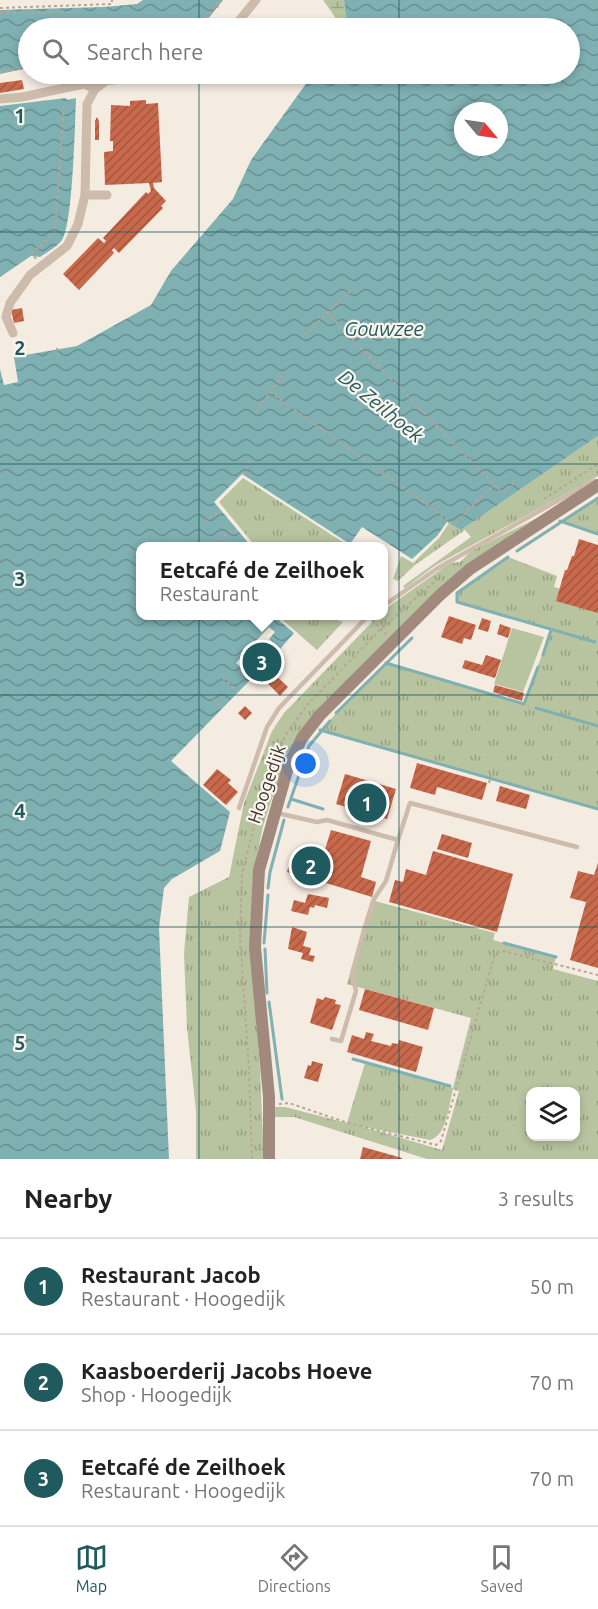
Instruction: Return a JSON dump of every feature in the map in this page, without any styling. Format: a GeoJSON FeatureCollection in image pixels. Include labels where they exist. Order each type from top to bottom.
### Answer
{"type":"FeatureCollection","features":[{"type":"Feature","properties":{"kind":"street"},"geometry":{"type":"LineString","coordinates":[[241,18],[256,0]]}},
{"type":"Feature","properties":{"kind":"street"},"geometry":{"type":"LineString","coordinates":[[0,99],[22,97],[84,84],[95,88]]}},
{"type":"Feature","properties":{"kind":"street"},"geometry":{"type":"LineString","coordinates":[[13,333],[6,317],[10,303],[30,275],[68,246],[78,224],[85,195],[87,104],[95,88],[101,84]]}},
{"type":"Feature","properties":{"kind":"street"},"geometry":{"type":"LineString","coordinates":[[85,195],[107,195]]}},
{"type":"Feature","properties":{"kind":"street","name":"Hoogedijk"},"geometry":{"type":"LineString","coordinates":[[269,1159],[269,1104],[255,946],[259,870],[288,766],[302,738],[320,715],[440,595],[470,569],[598,486]]}},
{"type":"Feature","properties":{"kind":"lane"},"geometry":{"type":"LineString","coordinates":[[388,603],[459,556],[589,483],[598,481]]}},
{"type":"Feature","properties":{"kind":"lane"},"geometry":{"type":"LineString","coordinates":[[239,808],[267,727],[279,708],[363,620]]}},
{"type":"Feature","properties":{"kind":"lane"},"geometry":{"type":"LineString","coordinates":[[332,1039],[341,1041],[356,991],[352,974],[364,930],[374,899],[387,881],[410,803],[577,847]]}},
{"type":"Feature","properties":{"kind":"lane"},"geometry":{"type":"LineString","coordinates":[[274,813],[317,822],[327,820],[398,840]]}},
{"type":"Feature","properties":{"kind":"path"},"geometry":{"type":"LineString","coordinates":[[0,8],[112,4],[112,0]]}},
{"type":"Feature","properties":{"kind":"path"},"geometry":{"type":"LineString","coordinates":[[205,18],[218,6],[220,0]]}},
{"type":"Feature","properties":{"kind":"path"},"geometry":{"type":"LineString","coordinates":[[7,8],[7,13]]}},
{"type":"Feature","properties":{"kind":"path"},"geometry":{"type":"LineString","coordinates":[[0,13],[77,12]]}},
{"type":"Feature","properties":{"kind":"path"},"geometry":{"type":"LineString","coordinates":[[0,72],[18,69]]}},
{"type":"Feature","properties":{"kind":"path"},"geometry":{"type":"LineString","coordinates":[[37,261],[32,253],[55,233],[64,103]]}},
{"type":"Feature","properties":{"kind":"path"},"geometry":{"type":"LineString","coordinates":[[305,335],[353,288]]}},
{"type":"Feature","properties":{"kind":"path"},"geometry":{"type":"LineString","coordinates":[[327,313],[502,493],[515,482]]}},
{"type":"Feature","properties":{"kind":"path"},"geometry":{"type":"LineString","coordinates":[[57,348],[59,357]]}},
{"type":"Feature","properties":{"kind":"path"},"geometry":{"type":"LineString","coordinates":[[256,412],[285,372]]}},
{"type":"Feature","properties":{"kind":"path"},"geometry":{"type":"LineString","coordinates":[[270,392],[454,524],[494,485]]}},
{"type":"Feature","properties":{"kind":"path"},"geometry":{"type":"LineString","coordinates":[[243,474],[252,458]]}},
{"type":"Feature","properties":{"kind":"path"},"geometry":{"type":"LineString","coordinates":[[542,500],[598,464]]}},
{"type":"Feature","properties":{"kind":"path"},"geometry":{"type":"LineString","coordinates":[[205,522],[220,510]]}},
{"type":"Feature","properties":{"kind":"path"},"geometry":{"type":"LineString","coordinates":[[220,540],[235,527]]}},
{"type":"Feature","properties":{"kind":"path"},"geometry":{"type":"LineString","coordinates":[[252,1159],[249,1068],[240,938],[242,874],[259,806],[285,736],[307,705],[381,629],[447,571]]}},
{"type":"Feature","properties":{"kind":"path"},"geometry":{"type":"LineString","coordinates":[[373,621],[393,641]]}},
{"type":"Feature","properties":{"kind":"path"},"geometry":{"type":"LineString","coordinates":[[223,678],[238,692]]}},
{"type":"Feature","properties":{"kind":"path"},"geometry":{"type":"LineString","coordinates":[[208,695],[222,708]]}},
{"type":"Feature","properties":{"kind":"path"},"geometry":{"type":"LineString","coordinates":[[489,783],[491,775]]}},
{"type":"Feature","properties":{"kind":"path"},"geometry":{"type":"LineString","coordinates":[[269,1104],[289,1103],[348,1123],[436,1145],[441,1142],[495,954],[503,951],[598,975]]}},
{"type":"Feature","properties":{"kind":"green space"},"geometry":{"type":"Polygon","coordinates":[[[323,0],[344,0],[346,18],[335,17],[323,0]]]}},
{"type":"Feature","properties":{"kind":"green space"},"geometry":{"type":"Polygon","coordinates":[[[598,436],[598,476],[436,565],[405,588],[403,586],[471,537],[465,530],[415,565],[398,581],[393,579],[401,556],[413,563],[439,538],[449,523],[461,530],[598,436]]]}},
{"type":"Feature","properties":{"kind":"green space"},"geometry":{"type":"Polygon","coordinates":[[[243,478],[343,542],[252,542],[219,502],[243,478]]]}},
{"type":"Feature","properties":{"kind":"green space"},"geometry":{"type":"Polygon","coordinates":[[[573,497],[525,530],[375,654],[281,771],[263,826],[253,876],[250,935],[264,1159],[196,1159],[196,1111],[187,1028],[184,953],[189,897],[229,877],[244,803],[272,731],[284,713],[373,621],[388,620],[388,608],[392,604],[450,563],[460,562],[471,551],[573,497]]]}},
{"type":"Feature","properties":{"kind":"green space"},"geometry":{"type":"Polygon","coordinates":[[[598,497],[598,534],[560,521],[598,497]]]}},
{"type":"Feature","properties":{"kind":"green space"},"geometry":{"type":"Polygon","coordinates":[[[508,557],[557,576],[554,587],[598,598],[598,809],[320,730],[386,663],[524,704],[551,630],[457,602],[457,593],[508,557]]]}},
{"type":"Feature","properties":{"kind":"green space"},"geometry":{"type":"Polygon","coordinates":[[[283,620],[337,620],[343,622],[317,650],[283,620]]]}},
{"type":"Feature","properties":{"kind":"green space"},"geometry":{"type":"Polygon","coordinates":[[[512,628],[544,637],[523,692],[494,684],[512,628]]]}},
{"type":"Feature","properties":{"kind":"green space"},"geometry":{"type":"Polygon","coordinates":[[[371,900],[495,933],[493,940],[556,957],[553,969],[598,981],[598,1159],[427,1159],[294,1117],[275,1117],[274,1107],[285,1107],[347,1123],[365,1063],[453,1088],[471,1018],[347,984],[371,900]],[[453,1089],[444,1126],[436,1137],[430,1140],[360,1126],[442,1150],[459,1091],[453,1089]]]}},
{"type":"Feature","properties":{"kind":"water"},"geometry":{"type":"Polygon","coordinates":[[[143,0],[223,0],[209,18],[18,18],[18,70],[0,74],[0,10],[137,4],[143,0]]]}},
{"type":"Feature","properties":{"kind":"water","name":"Gouwzee"},"geometry":{"type":"Polygon","coordinates":[[[344,0],[598,0],[598,436],[461,530],[447,522],[437,536],[412,559],[362,527],[351,542],[347,542],[242,474],[214,502],[248,542],[136,542],[136,620],[279,620],[294,633],[280,649],[269,639],[275,632],[269,627],[236,663],[252,678],[171,761],[230,812],[220,851],[172,879],[164,888],[159,928],[169,1159],[0,1159],[0,369],[4,385],[18,382],[14,357],[77,346],[151,305],[171,271],[233,199],[251,160],[306,84],[580,84],[580,18],[346,18],[344,0]]]}},
{"type":"Feature","properties":{"kind":"water"},"geometry":{"type":"Polygon","coordinates":[[[66,98],[67,100],[76,98],[73,172],[66,230],[62,240],[52,249],[40,257],[31,256],[0,277],[0,106],[66,98]]]}},
{"type":"Feature","properties":{"kind":"building"},"geometry":{"type":"Polygon","coordinates":[[[18,81],[18,84],[23,84],[24,89],[0,93],[0,83],[18,81]]]}},
{"type":"Feature","properties":{"kind":"building"},"geometry":{"type":"Polygon","coordinates":[[[146,100],[146,104],[158,103],[162,182],[153,183],[154,188],[166,201],[161,206],[163,208],[119,253],[114,248],[112,250],[114,253],[79,290],[63,274],[98,238],[104,243],[106,241],[103,238],[146,192],[148,194],[151,191],[149,183],[105,185],[104,152],[113,151],[113,141],[110,141],[111,105],[130,106],[130,101],[146,100]]]}},
{"type":"Feature","properties":{"kind":"building"},"geometry":{"type":"Polygon","coordinates":[[[97,117],[99,140],[95,140],[95,121],[97,117]]]}},
{"type":"Feature","properties":{"kind":"building"},"geometry":{"type":"Polygon","coordinates":[[[22,308],[24,321],[14,323],[11,310],[22,308]]]}},
{"type":"Feature","properties":{"kind":"building"},"geometry":{"type":"Polygon","coordinates":[[[579,539],[598,545],[598,613],[556,601],[565,570],[574,556],[579,539]]]}},
{"type":"Feature","properties":{"kind":"building"},"geometry":{"type":"Polygon","coordinates":[[[449,616],[476,625],[471,640],[464,638],[462,644],[441,637],[449,616]]]}},
{"type":"Feature","properties":{"kind":"building"},"geometry":{"type":"Polygon","coordinates":[[[482,618],[491,621],[488,632],[478,629],[482,618]]]}},
{"type":"Feature","properties":{"kind":"building"},"geometry":{"type":"Polygon","coordinates":[[[500,624],[511,628],[508,638],[497,634],[500,624]]]}},
{"type":"Feature","properties":{"kind":"building"},"geometry":{"type":"Polygon","coordinates":[[[270,644],[278,652],[272,659],[275,661],[270,670],[288,687],[280,696],[251,666],[254,656],[248,651],[251,647],[270,644]]]}},
{"type":"Feature","properties":{"kind":"building"},"geometry":{"type":"Polygon","coordinates":[[[486,655],[501,660],[495,678],[462,668],[465,660],[482,665],[486,655]]]}},
{"type":"Feature","properties":{"kind":"building"},"geometry":{"type":"Polygon","coordinates":[[[495,685],[524,693],[522,701],[493,692],[495,685]]]}},
{"type":"Feature","properties":{"kind":"building"},"geometry":{"type":"Polygon","coordinates":[[[245,706],[252,713],[245,720],[238,713],[245,706]]]}},
{"type":"Feature","properties":{"kind":"building"},"geometry":{"type":"Polygon","coordinates":[[[417,763],[487,783],[482,800],[437,787],[435,795],[410,788],[417,763]]]}},
{"type":"Feature","properties":{"kind":"building"},"geometry":{"type":"Polygon","coordinates":[[[217,769],[231,780],[228,783],[238,792],[226,805],[203,785],[217,769]]]}},
{"type":"Feature","properties":{"kind":"building"},"geometry":{"type":"Polygon","coordinates":[[[345,774],[396,789],[387,819],[336,804],[345,774]]]}},
{"type":"Feature","properties":{"kind":"building"},"geometry":{"type":"Polygon","coordinates":[[[500,786],[530,795],[526,809],[496,801],[500,786]]]}},
{"type":"Feature","properties":{"kind":"building"},"geometry":{"type":"Polygon","coordinates":[[[331,830],[371,841],[361,877],[376,882],[372,897],[287,872],[292,856],[301,858],[304,849],[323,856],[331,830]]]}},
{"type":"Feature","properties":{"kind":"building"},"geometry":{"type":"Polygon","coordinates":[[[442,834],[472,843],[468,858],[437,849],[442,834]]]}},
{"type":"Feature","properties":{"kind":"building"},"geometry":{"type":"Polygon","coordinates":[[[433,851],[513,874],[497,932],[389,902],[395,880],[403,882],[406,869],[426,875],[433,851]]]}},
{"type":"Feature","properties":{"kind":"building"},"geometry":{"type":"Polygon","coordinates":[[[598,863],[598,968],[570,960],[586,902],[570,898],[578,871],[594,875],[598,863]]]}},
{"type":"Feature","properties":{"kind":"building"},"geometry":{"type":"Polygon","coordinates":[[[308,894],[329,898],[327,908],[315,905],[314,908],[310,907],[308,915],[291,911],[294,900],[305,903],[308,894]]]}},
{"type":"Feature","properties":{"kind":"building"},"geometry":{"type":"Polygon","coordinates":[[[292,927],[307,932],[303,946],[311,948],[309,955],[315,956],[313,962],[301,959],[303,953],[288,949],[292,927]]]}},
{"type":"Feature","properties":{"kind":"building"},"geometry":{"type":"Polygon","coordinates":[[[365,989],[434,1008],[428,1030],[359,1010],[365,989]]]}},
{"type":"Feature","properties":{"kind":"building"},"geometry":{"type":"Polygon","coordinates":[[[325,997],[336,1000],[335,1004],[341,1005],[332,1030],[310,1023],[317,998],[323,1000],[325,997]]]}},
{"type":"Feature","properties":{"kind":"building"},"geometry":{"type":"Polygon","coordinates":[[[366,1032],[374,1034],[371,1041],[391,1046],[392,1043],[398,1044],[399,1040],[423,1047],[416,1072],[347,1052],[352,1035],[364,1039],[366,1032]]]}},
{"type":"Feature","properties":{"kind":"building"},"geometry":{"type":"Polygon","coordinates":[[[312,1061],[323,1064],[318,1082],[304,1078],[308,1065],[311,1066],[312,1061]]]}},
{"type":"Feature","properties":{"kind":"building"},"geometry":{"type":"Polygon","coordinates":[[[363,1147],[402,1158],[402,1159],[360,1159],[363,1147]]]}},
{"type":"Feature","properties":{"kind":"waterway"},"geometry":{"type":"LineString","coordinates":[[517,551],[598,498]]}},
{"type":"Feature","properties":{"kind":"waterway"},"geometry":{"type":"LineString","coordinates":[[560,521],[598,534]]}},
{"type":"Feature","properties":{"kind":"waterway"},"geometry":{"type":"LineString","coordinates":[[508,557],[457,593],[457,602],[595,642]]}},
{"type":"Feature","properties":{"kind":"waterway"},"geometry":{"type":"LineString","coordinates":[[543,655],[551,630]]}},
{"type":"Feature","properties":{"kind":"waterway"},"geometry":{"type":"LineString","coordinates":[[336,713],[412,638]]}},
{"type":"Feature","properties":{"kind":"waterway"},"geometry":{"type":"LineString","coordinates":[[386,663],[524,704],[538,667]]}},
{"type":"Feature","properties":{"kind":"waterway"},"geometry":{"type":"LineString","coordinates":[[536,708],[598,726]]}},
{"type":"Feature","properties":{"kind":"waterway"},"geometry":{"type":"LineString","coordinates":[[288,807],[309,746],[330,721]]}},
{"type":"Feature","properties":{"kind":"waterway"},"geometry":{"type":"LineString","coordinates":[[320,730],[598,809]]}},
{"type":"Feature","properties":{"kind":"waterway"},"geometry":{"type":"LineString","coordinates":[[291,799],[323,809]]}},
{"type":"Feature","properties":{"kind":"waterway"},"geometry":{"type":"LineString","coordinates":[[268,888],[284,820]]}},
{"type":"Feature","properties":{"kind":"waterway"},"geometry":{"type":"LineString","coordinates":[[264,943],[268,895]]}},
{"type":"Feature","properties":{"kind":"waterway"},"geometry":{"type":"LineString","coordinates":[[504,943],[556,957]]}},
{"type":"Feature","properties":{"kind":"waterway"},"geometry":{"type":"LineString","coordinates":[[265,949],[267,993]]}},
{"type":"Feature","properties":{"kind":"waterway"},"geometry":{"type":"LineString","coordinates":[[269,1002],[282,1099]]}},
{"type":"Feature","properties":{"kind":"waterway"},"geometry":{"type":"LineString","coordinates":[[353,1059],[450,1086]]}},
{"type":"Feature","properties":{"kind":"place","name":"Eetcafé de Zeilhoek"},"geometry":{"type":"Point","coordinates":[262,662]}},
{"type":"Feature","properties":{"kind":"place","name":"Restaurant Jacob"},"geometry":{"type":"Point","coordinates":[367,803]}},
{"type":"Feature","properties":{"kind":"place","name":"Kaasboerderij Jacobs Hoeve"},"geometry":{"type":"Point","coordinates":[311,866]}},
{"type":"Feature","properties":{"kind":"water label","name":"De Zeilhoek"},"geometry":{"type":"Point","coordinates":[381,406]}}]}
